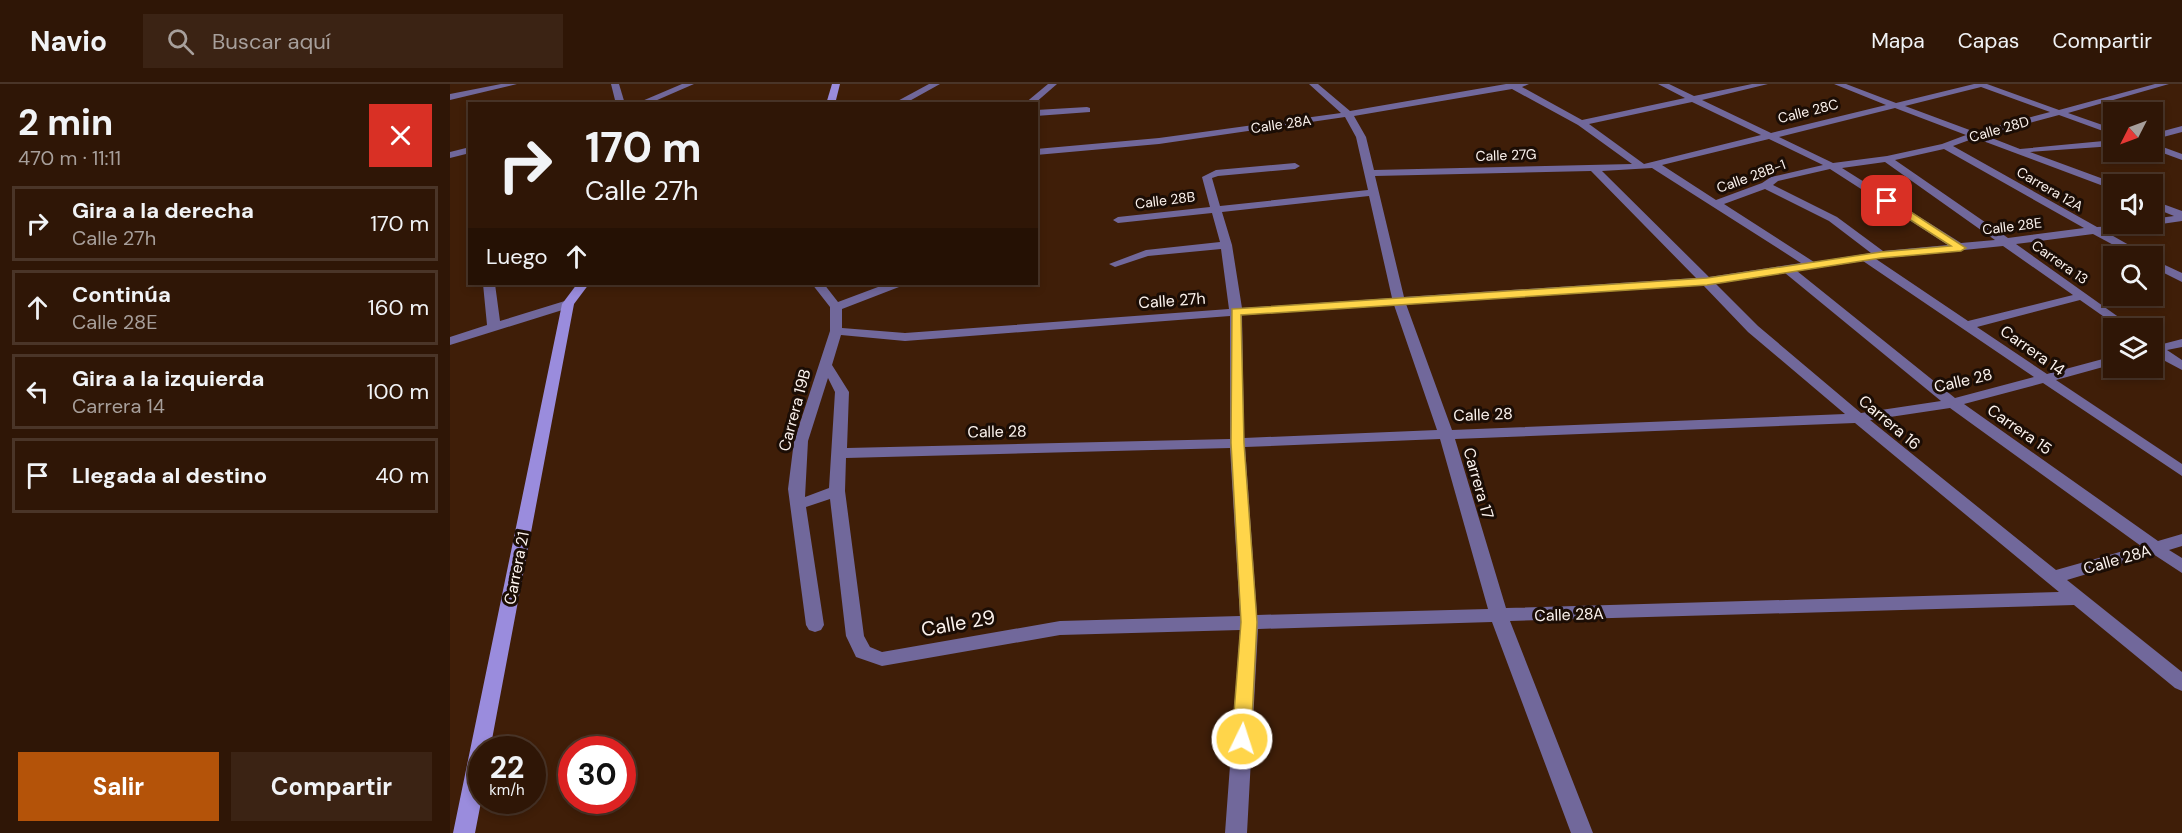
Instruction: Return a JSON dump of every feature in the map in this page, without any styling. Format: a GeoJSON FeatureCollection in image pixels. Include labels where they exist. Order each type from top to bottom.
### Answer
{"type":"FeatureCollection","features":[{"type":"Feature","properties":{"kind":"street"},"geometry":{"type":"LineString","coordinates":[[450,97],[481,87],[513,84]]}},
{"type":"Feature","properties":{"kind":"street"},"geometry":{"type":"LineString","coordinates":[[615,84],[620,102]]}},
{"type":"Feature","properties":{"kind":"street"},"geometry":{"type":"LineString","coordinates":[[644,102],[690,84]]}},
{"type":"Feature","properties":{"kind":"street"},"geometry":{"type":"LineString","coordinates":[[831,102],[836,84]]}},
{"type":"Feature","properties":{"kind":"street"},"geometry":{"type":"LineString","coordinates":[[900,102],[936,84]]}},
{"type":"Feature","properties":{"kind":"street"},"geometry":{"type":"LineString","coordinates":[[1030,102],[1053,84]]}},
{"type":"Feature","properties":{"kind":"street","name":"Carrera 17"},"geometry":{"type":"LineString","coordinates":[[1313,84],[1348,114],[1361,137],[1399,301],[1446,434],[1499,616],[1582,833]]}},
{"type":"Feature","properties":{"kind":"street","name":"Calle 28A"},"geometry":{"type":"LineString","coordinates":[[1038,152],[1156,143],[1525,84]]}},
{"type":"Feature","properties":{"kind":"street"},"geometry":{"type":"LineString","coordinates":[[1662,84],[1832,166],[1961,248]]}},
{"type":"Feature","properties":{"kind":"street"},"geometry":{"type":"LineString","coordinates":[[1581,123],[1764,84]]}},
{"type":"Feature","properties":{"kind":"street"},"geometry":{"type":"LineString","coordinates":[[1838,84],[2103,183]]}},
{"type":"Feature","properties":{"kind":"street"},"geometry":{"type":"LineString","coordinates":[[1979,84],[2103,128]]}},
{"type":"Feature","properties":{"kind":"street","name":"Calle 28C"},"geometry":{"type":"LineString","coordinates":[[1647,166],[1979,84]]}},
{"type":"Feature","properties":{"kind":"street","name":"Calle 28D"},"geometry":{"type":"LineString","coordinates":[[1832,166],[1887,159],[1945,146],[1975,135],[2164,84]]}},
{"type":"Feature","properties":{"kind":"street"},"geometry":{"type":"LineString","coordinates":[[1511,85],[1581,123],[1647,166],[1715,204],[1811,265]]}},
{"type":"Feature","properties":{"kind":"street"},"geometry":{"type":"LineString","coordinates":[[481,87],[485,101]]}},
{"type":"Feature","properties":{"kind":"street"},"geometry":{"type":"LineString","coordinates":[[1038,113],[1087,110]]}},
{"type":"Feature","properties":{"kind":"street"},"geometry":{"type":"LineString","coordinates":[[2163,134],[2182,129]]}},
{"type":"Feature","properties":{"kind":"street"},"geometry":{"type":"LineString","coordinates":[[2018,151],[2103,144]]}},
{"type":"Feature","properties":{"kind":"street","name":"Carrera 12A"},"geometry":{"type":"LineString","coordinates":[[1945,146],[2122,246]]}},
{"type":"Feature","properties":{"kind":"street"},"geometry":{"type":"LineString","coordinates":[[450,155],[468,150]]}},
{"type":"Feature","properties":{"kind":"street"},"geometry":{"type":"LineString","coordinates":[[2163,150],[2182,157]]}},
{"type":"Feature","properties":{"kind":"street","name":"Carrera 13"},"geometry":{"type":"LineString","coordinates":[[1887,159],[2113,318]]}},
{"type":"Feature","properties":{"kind":"street"},"geometry":{"type":"LineString","coordinates":[[1236,833],[1249,622],[1237,443],[1236,312],[1226,245],[1207,177],[1216,173],[1294,166]]}},
{"type":"Feature","properties":{"kind":"street","name":"Calle 27G"},"geometry":{"type":"LineString","coordinates":[[1370,173],[1647,166]]}},
{"type":"Feature","properties":{"kind":"street","name":"Calle 28B-1"},"geometry":{"type":"LineString","coordinates":[[1715,204],[1766,185],[1775,179],[1832,166]]}},
{"type":"Feature","properties":{"kind":"street","name":"Carrera 16"},"geometry":{"type":"LineString","coordinates":[[1594,168],[1754,329],[2051,578],[2182,683]]}},
{"type":"Feature","properties":{"kind":"street"},"geometry":{"type":"LineString","coordinates":[[1766,185],[1833,219],[1881,255]]}},
{"type":"Feature","properties":{"kind":"street"},"geometry":{"type":"LineString","coordinates":[[1216,209],[1374,192]]}},
{"type":"Feature","properties":{"kind":"street"},"geometry":{"type":"LineString","coordinates":[[2163,208],[2182,217]]}},
{"type":"Feature","properties":{"kind":"street","name":"Calle 28B"},"geometry":{"type":"LineString","coordinates":[[1118,220],[1216,209]]}},
{"type":"Feature","properties":{"kind":"street"},"geometry":{"type":"LineString","coordinates":[[2163,220],[2182,217]]}},
{"type":"Feature","properties":{"kind":"street","name":"Calle 28E"},"geometry":{"type":"LineString","coordinates":[[1707,281],[1865,257],[2006,243],[2103,230]]}},
{"type":"Feature","properties":{"kind":"street"},"geometry":{"type":"LineString","coordinates":[[1115,264],[1146,253],[1226,245]]}},
{"type":"Feature","properties":{"kind":"street","name":"Carrera 14"},"geometry":{"type":"LineString","coordinates":[[1865,257],[2182,471]]}},
{"type":"Feature","properties":{"kind":"street","name":"Carrera 15"},"geometry":{"type":"LineString","coordinates":[[1787,268],[1856,327],[1953,403],[2182,567]]}},
{"type":"Feature","properties":{"kind":"street"},"geometry":{"type":"LineString","coordinates":[[2163,268],[2182,278]]}},
{"type":"Feature","properties":{"kind":"street","name":"Calle 27h"},"geometry":{"type":"LineString","coordinates":[[836,331],[892,337],[1707,281]]}},
{"type":"Feature","properties":{"kind":"street"},"geometry":{"type":"LineString","coordinates":[[489,285],[494,328]]}},
{"type":"Feature","properties":{"kind":"street"},"geometry":{"type":"LineString","coordinates":[[450,341],[568,304],[582,285]]}},
{"type":"Feature","properties":{"kind":"street"},"geometry":{"type":"LineString","coordinates":[[819,285],[836,307],[892,285]]}},
{"type":"Feature","properties":{"kind":"street"},"geometry":{"type":"LineString","coordinates":[[1968,325],[2082,297]]}},
{"type":"Feature","properties":{"kind":"street","name":"Carrera 21"},"geometry":{"type":"LineString","coordinates":[[464,833],[568,304]]}},
{"type":"Feature","properties":{"kind":"street","name":"Carrera 19B"},"geometry":{"type":"LineString","coordinates":[[815,625],[800,504],[796,489],[801,441],[833,376],[836,307]]}},
{"type":"Feature","properties":{"kind":"street"},"geometry":{"type":"LineString","coordinates":[[2163,346],[2182,343]]}},
{"type":"Feature","properties":{"kind":"street"},"geometry":{"type":"LineString","coordinates":[[2163,354],[2182,366]]}},
{"type":"Feature","properties":{"kind":"street","name":"Calle 28"},"geometry":{"type":"LineString","coordinates":[[840,453],[1237,443],[1858,418],[1953,403],[2103,363]]}},
{"type":"Feature","properties":{"kind":"street"},"geometry":{"type":"LineString","coordinates":[[800,504],[837,491],[842,392],[833,376]]}},
{"type":"Feature","properties":{"kind":"street","name":"Calle 29"},"geometry":{"type":"LineString","coordinates":[[837,491],[855,636],[863,652],[882,659],[1060,628]]}},
{"type":"Feature","properties":{"kind":"street","name":"Calle 28A"},"geometry":{"type":"LineString","coordinates":[[2051,578],[2182,540]]}},
{"type":"Feature","properties":{"kind":"street","name":"Calle 28A"},"geometry":{"type":"LineString","coordinates":[[1060,628],[2078,598]]}},
{"type":"Feature","properties":{"kind":"route"},"geometry":{"type":"LineString","coordinates":[[1242,739],[1249,622],[1237,443],[1236,312],[1707,281],[1881,255],[1961,248],[1887,201]]}}]}
